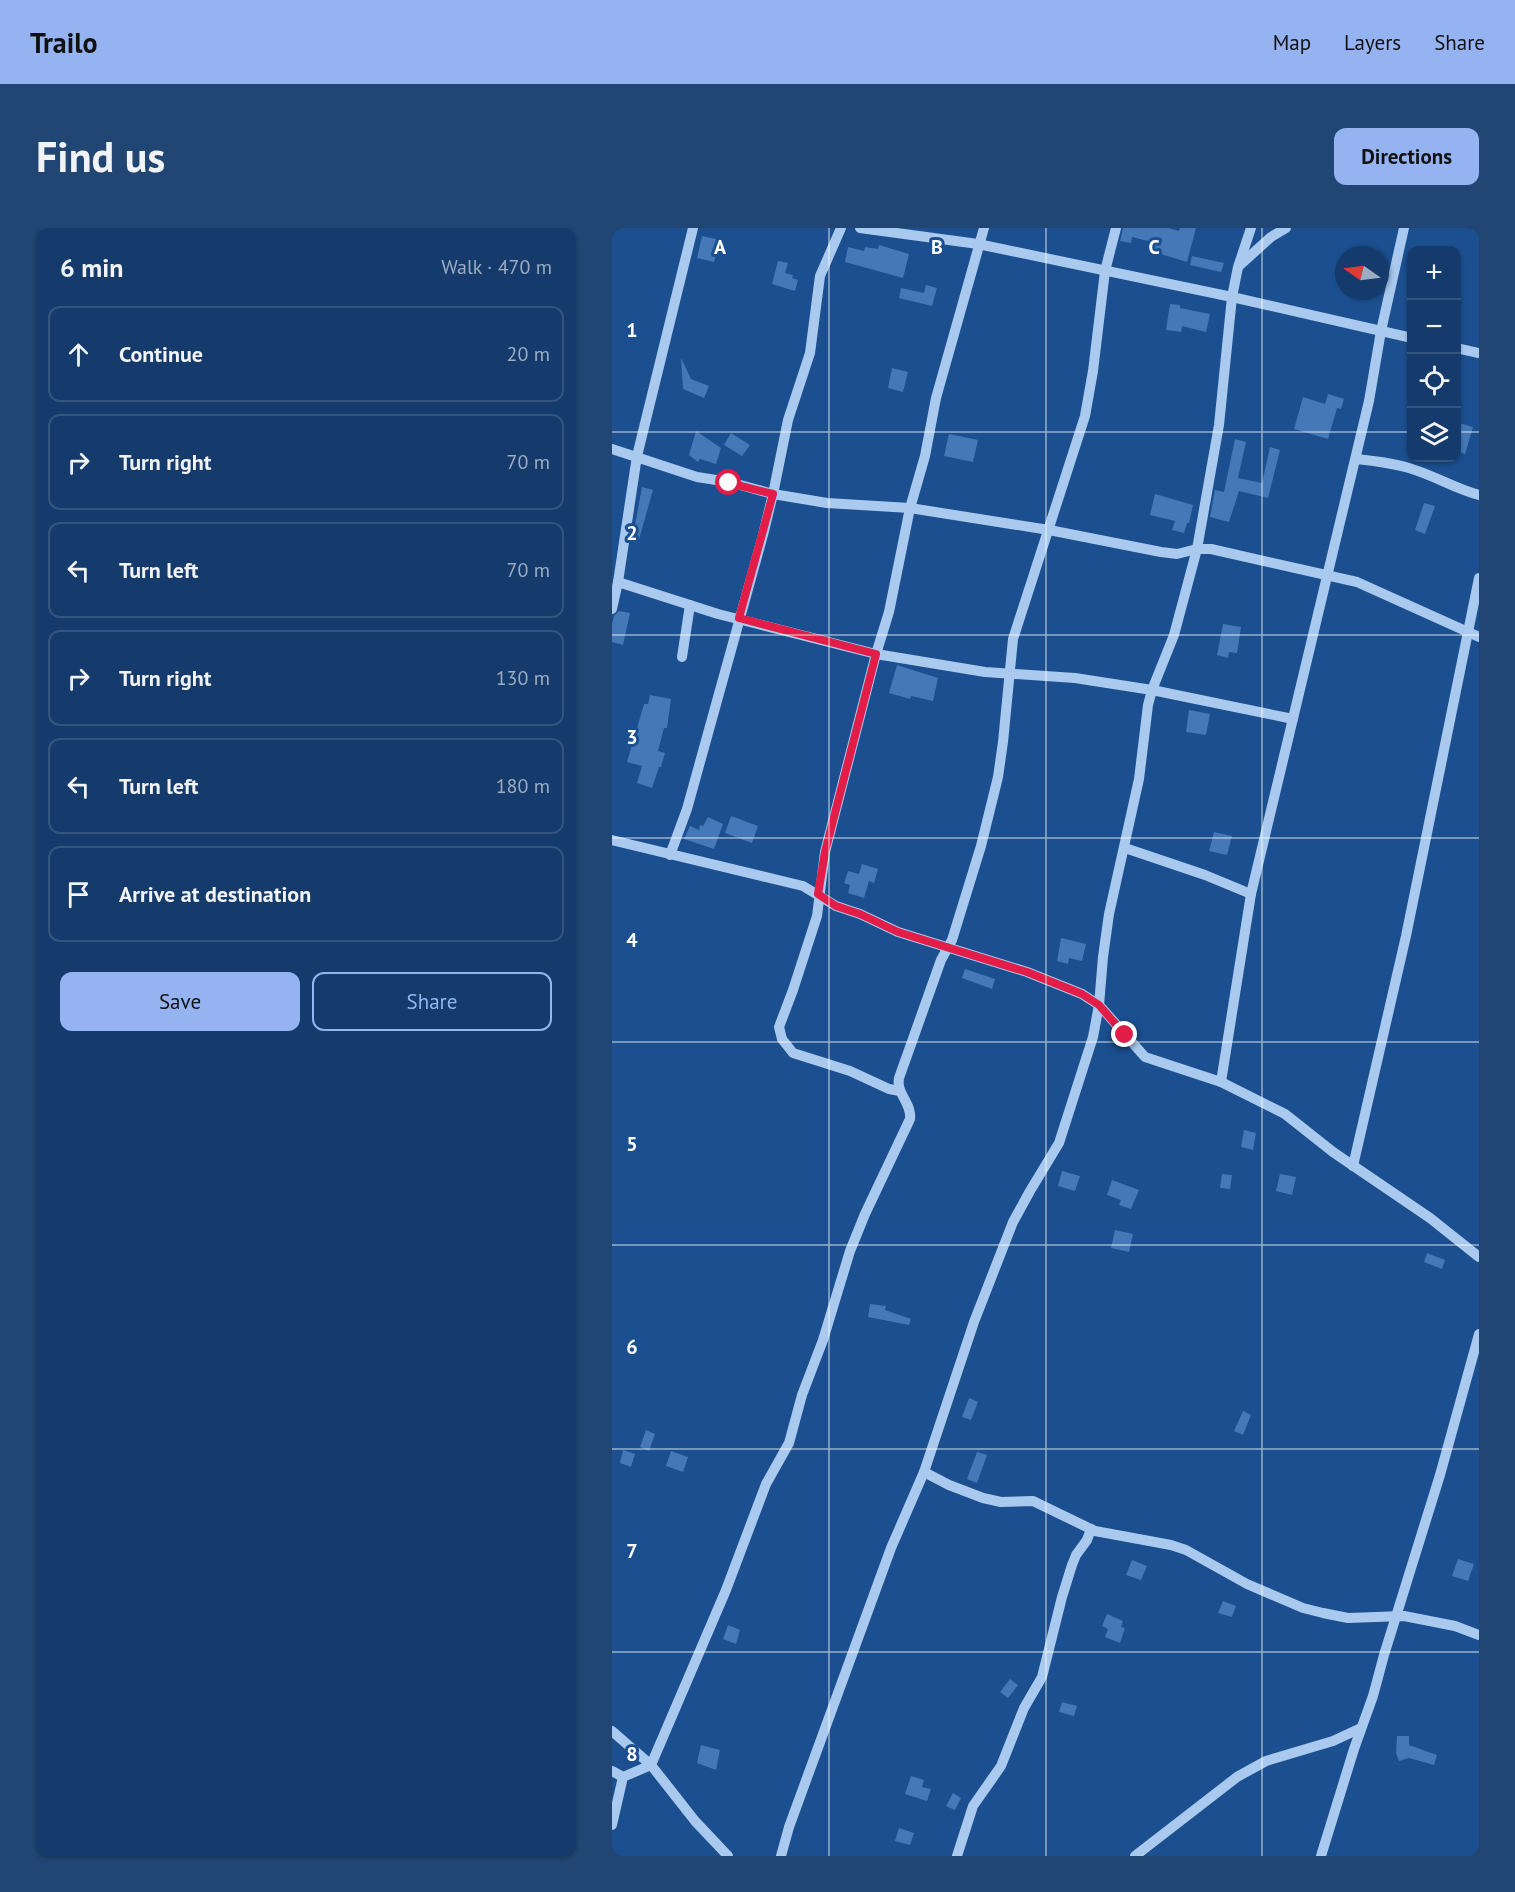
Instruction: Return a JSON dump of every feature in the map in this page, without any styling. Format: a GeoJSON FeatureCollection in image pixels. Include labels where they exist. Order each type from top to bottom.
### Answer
{"type":"FeatureCollection","features":[{"type":"Feature","properties":{"kind":"street"},"geometry":{"type":"LineString","coordinates":[[612,609],[636,456],[693,228]]}},
{"type":"Feature","properties":{"kind":"street"},"geometry":{"type":"LineString","coordinates":[[670,855],[687,809],[773,494],[788,420],[810,352],[820,276],[841,228]]}},
{"type":"Feature","properties":{"kind":"street"},"geometry":{"type":"LineString","coordinates":[[860,228],[978,244],[1232,297],[1407,337]]}},
{"type":"Feature","properties":{"kind":"street"},"geometry":{"type":"LineString","coordinates":[[900,1091],[889,1089],[850,1071],[793,1053],[786,1047],[779,1033],[780,1023],[817,916],[825,852],[889,612],[936,398],[984,228]]}},
{"type":"Feature","properties":{"kind":"street"},"geometry":{"type":"LineString","coordinates":[[623,1777],[651,1765],[726,1590],[757,1504],[789,1443],[802,1395],[824,1340],[850,1251],[910,1119],[910,1109],[898,1086],[901,1072],[917,1033],[946,947],[952,940],[971,882],[993,799],[1003,742],[1013,639],[1087,406],[1094,372],[1105,271],[1116,228]]}},
{"type":"Feature","properties":{"kind":"street"},"geometry":{"type":"LineString","coordinates":[[781,1856],[800,1796],[891,1548],[924,1472],[974,1322],[1013,1222],[1059,1143],[1093,1037],[1099,1005],[1109,914],[1139,779],[1142,742],[1152,690],[1172,642],[1197,549],[1219,424],[1232,297],[1238,267],[1251,228]]}},
{"type":"Feature","properties":{"kind":"street"},"geometry":{"type":"LineString","coordinates":[[1238,267],[1271,237],[1286,228]]}},
{"type":"Feature","properties":{"kind":"street"},"geometry":{"type":"LineString","coordinates":[[1221,1082],[1251,894],[1356,459],[1404,228]]}},
{"type":"Feature","properties":{"kind":"street"},"geometry":{"type":"LineString","coordinates":[[1461,349],[1479,352]]}},
{"type":"Feature","properties":{"kind":"street"},"geometry":{"type":"LineString","coordinates":[[612,449],[697,477],[773,494],[827,503],[910,508],[1172,554],[1197,549],[1267,561],[1357,582],[1474,635]]}},
{"type":"Feature","properties":{"kind":"street"},"geometry":{"type":"LineString","coordinates":[[1356,459],[1380,461],[1412,469],[1466,492],[1479,495]]}},
{"type":"Feature","properties":{"kind":"street"},"geometry":{"type":"LineString","coordinates":[[1353,1166],[1474,635],[1479,578]]}},
{"type":"Feature","properties":{"kind":"street"},"geometry":{"type":"LineString","coordinates":[[618,582],[690,605],[876,654],[1010,675],[1075,678],[1152,690],[1293,719]]}},
{"type":"Feature","properties":{"kind":"street"},"geometry":{"type":"LineString","coordinates":[[682,657],[690,605]]}},
{"type":"Feature","properties":{"kind":"street"},"geometry":{"type":"LineString","coordinates":[[612,840],[797,884],[809,888],[836,906],[860,914],[898,932],[1052,981],[1082,994],[1099,1005],[1145,1057],[1246,1092],[1285,1114],[1353,1166],[1430,1218],[1479,1257]]}},
{"type":"Feature","properties":{"kind":"street"},"geometry":{"type":"LineString","coordinates":[[1125,848],[1205,875],[1251,894]]}},
{"type":"Feature","properties":{"kind":"street"},"geometry":{"type":"LineString","coordinates":[[1321,1856],[1373,1696],[1440,1474],[1479,1334]]}},
{"type":"Feature","properties":{"kind":"street"},"geometry":{"type":"LineString","coordinates":[[924,1472],[949,1485],[984,1498],[1000,1502],[1033,1501],[1091,1529],[1186,1550],[1247,1584],[1303,1608],[1358,1618],[1396,1615],[1455,1626],[1479,1635]]}},
{"type":"Feature","properties":{"kind":"street"},"geometry":{"type":"LineString","coordinates":[[957,1856],[973,1806],[1001,1766],[1024,1708],[1042,1677],[1067,1579],[1076,1555],[1087,1540],[1091,1529]]}},
{"type":"Feature","properties":{"kind":"street"},"geometry":{"type":"LineString","coordinates":[[1135,1856],[1254,1766],[1333,1741],[1361,1728]]}},
{"type":"Feature","properties":{"kind":"street"},"geometry":{"type":"LineString","coordinates":[[612,1731],[651,1765],[695,1821],[728,1856]]}},
{"type":"Feature","properties":{"kind":"street"},"geometry":{"type":"LineString","coordinates":[[612,1771],[623,1777]]}},
{"type":"Feature","properties":{"kind":"street"},"geometry":{"type":"LineString","coordinates":[[612,1825],[623,1777]]}},
{"type":"Feature","properties":{"kind":"building"},"geometry":{"type":"Polygon","coordinates":[[[1123,228],[1168,228],[1179,231],[1180,228],[1196,228],[1187,262],[1154,252],[1156,243],[1132,237],[1131,243],[1120,241],[1123,228]]]}},
{"type":"Feature","properties":{"kind":"building"},"geometry":{"type":"Polygon","coordinates":[[[702,236],[720,240],[714,262],[697,258],[702,236]]]}},
{"type":"Feature","properties":{"kind":"building"},"geometry":{"type":"Polygon","coordinates":[[[879,245],[909,254],[903,278],[845,262],[848,247],[864,251],[865,247],[878,249],[879,245]]]}},
{"type":"Feature","properties":{"kind":"building"},"geometry":{"type":"Polygon","coordinates":[[[1192,256],[1224,263],[1221,272],[1190,265],[1192,256]]]}},
{"type":"Feature","properties":{"kind":"building"},"geometry":{"type":"Polygon","coordinates":[[[778,261],[788,263],[785,273],[793,275],[792,278],[798,280],[795,291],[772,284],[778,261]]]}},
{"type":"Feature","properties":{"kind":"building"},"geometry":{"type":"Polygon","coordinates":[[[926,285],[937,288],[932,306],[899,298],[901,288],[924,293],[926,285]]]}},
{"type":"Feature","properties":{"kind":"building"},"geometry":{"type":"Polygon","coordinates":[[[1170,304],[1210,314],[1206,332],[1182,326],[1181,332],[1166,330],[1170,304]]]}},
{"type":"Feature","properties":{"kind":"building"},"geometry":{"type":"Polygon","coordinates":[[[681,358],[691,379],[709,386],[704,398],[683,389],[681,358]]]}},
{"type":"Feature","properties":{"kind":"building"},"geometry":{"type":"Polygon","coordinates":[[[892,368],[908,372],[903,392],[888,388],[892,368]]]}},
{"type":"Feature","properties":{"kind":"building"},"geometry":{"type":"Polygon","coordinates":[[[1328,394],[1344,399],[1341,409],[1337,408],[1328,439],[1294,429],[1303,397],[1325,404],[1328,394]]]}},
{"type":"Feature","properties":{"kind":"building"},"geometry":{"type":"Polygon","coordinates":[[[1461,423],[1473,427],[1465,454],[1461,453],[1461,423]]]}},
{"type":"Feature","properties":{"kind":"building"},"geometry":{"type":"Polygon","coordinates":[[[696,431],[721,448],[716,464],[700,459],[698,462],[689,455],[696,431]]]}},
{"type":"Feature","properties":{"kind":"building"},"geometry":{"type":"Polygon","coordinates":[[[731,433],[750,445],[742,456],[724,445],[731,433]]]}},
{"type":"Feature","properties":{"kind":"building"},"geometry":{"type":"Polygon","coordinates":[[[949,434],[978,440],[973,462],[944,456],[949,434]]]}},
{"type":"Feature","properties":{"kind":"building"},"geometry":{"type":"Polygon","coordinates":[[[1235,439],[1246,442],[1238,478],[1262,483],[1270,447],[1280,450],[1268,498],[1239,491],[1229,522],[1210,517],[1215,490],[1224,492],[1235,439]]]}},
{"type":"Feature","properties":{"kind":"building"},"geometry":{"type":"Polygon","coordinates":[[[642,487],[653,490],[638,543],[632,541],[642,487]]]}},
{"type":"Feature","properties":{"kind":"building"},"geometry":{"type":"Polygon","coordinates":[[[1155,494],[1193,505],[1184,533],[1172,530],[1175,521],[1150,515],[1155,494]]]}},
{"type":"Feature","properties":{"kind":"building"},"geometry":{"type":"Polygon","coordinates":[[[1424,503],[1435,506],[1425,534],[1415,530],[1424,503]]]}},
{"type":"Feature","properties":{"kind":"building"},"geometry":{"type":"Polygon","coordinates":[[[619,611],[630,613],[623,645],[612,642],[612,624],[614,616],[619,611]]]}},
{"type":"Feature","properties":{"kind":"building"},"geometry":{"type":"Polygon","coordinates":[[[1223,624],[1241,627],[1237,653],[1229,652],[1228,658],[1217,655],[1223,624]]]}},
{"type":"Feature","properties":{"kind":"building"},"geometry":{"type":"Polygon","coordinates":[[[897,665],[938,678],[933,701],[911,696],[910,699],[889,693],[897,665]]]}},
{"type":"Feature","properties":{"kind":"building"},"geometry":{"type":"Polygon","coordinates":[[[650,695],[671,699],[667,728],[664,728],[658,751],[665,753],[652,788],[637,783],[642,766],[627,762],[644,704],[648,704],[650,695]]]}},
{"type":"Feature","properties":{"kind":"building"},"geometry":{"type":"Polygon","coordinates":[[[1189,710],[1210,714],[1206,735],[1186,732],[1189,710]]]}},
{"type":"Feature","properties":{"kind":"building"},"geometry":{"type":"Polygon","coordinates":[[[731,816],[758,826],[752,843],[725,833],[731,816]]]}},
{"type":"Feature","properties":{"kind":"building"},"geometry":{"type":"Polygon","coordinates":[[[708,817],[723,824],[714,849],[684,839],[690,826],[699,830],[700,825],[703,826],[708,817]]]}},
{"type":"Feature","properties":{"kind":"building"},"geometry":{"type":"Polygon","coordinates":[[[1214,832],[1232,836],[1227,855],[1209,851],[1214,832]]]}},
{"type":"Feature","properties":{"kind":"building"},"geometry":{"type":"Polygon","coordinates":[[[862,864],[878,869],[874,883],[869,881],[864,898],[848,893],[850,885],[844,883],[848,871],[859,874],[862,864]]]}},
{"type":"Feature","properties":{"kind":"building"},"geometry":{"type":"Polygon","coordinates":[[[1061,938],[1086,944],[1082,961],[1069,958],[1068,964],[1057,961],[1061,938]]]}},
{"type":"Feature","properties":{"kind":"building"},"geometry":{"type":"Polygon","coordinates":[[[965,969],[995,979],[992,989],[962,978],[965,969]]]}},
{"type":"Feature","properties":{"kind":"building"},"geometry":{"type":"Polygon","coordinates":[[[1244,1130],[1256,1133],[1253,1150],[1241,1147],[1244,1130]]]}},
{"type":"Feature","properties":{"kind":"building"},"geometry":{"type":"Polygon","coordinates":[[[1062,1171],[1080,1176],[1075,1191],[1058,1186],[1062,1171]]]}},
{"type":"Feature","properties":{"kind":"building"},"geometry":{"type":"Polygon","coordinates":[[[1222,1174],[1232,1175],[1230,1189],[1220,1188],[1222,1174]]]}},
{"type":"Feature","properties":{"kind":"building"},"geometry":{"type":"Polygon","coordinates":[[[1280,1174],[1296,1177],[1292,1195],[1276,1191],[1280,1174]]]}},
{"type":"Feature","properties":{"kind":"building"},"geometry":{"type":"Polygon","coordinates":[[[1112,1180],[1139,1190],[1131,1209],[1119,1205],[1121,1200],[1107,1195],[1112,1180]]]}},
{"type":"Feature","properties":{"kind":"building"},"geometry":{"type":"Polygon","coordinates":[[[1115,1230],[1133,1234],[1129,1252],[1111,1248],[1115,1230]]]}},
{"type":"Feature","properties":{"kind":"building"},"geometry":{"type":"Polygon","coordinates":[[[1427,1253],[1445,1260],[1442,1269],[1424,1262],[1427,1253]]]}},
{"type":"Feature","properties":{"kind":"building"},"geometry":{"type":"Polygon","coordinates":[[[870,1304],[886,1306],[885,1310],[911,1319],[909,1325],[868,1317],[870,1304]]]}},
{"type":"Feature","properties":{"kind":"building"},"geometry":{"type":"Polygon","coordinates":[[[969,1398],[978,1402],[971,1420],[962,1417],[969,1398]]]}},
{"type":"Feature","properties":{"kind":"building"},"geometry":{"type":"Polygon","coordinates":[[[1243,1411],[1251,1415],[1243,1435],[1234,1431],[1243,1411]]]}},
{"type":"Feature","properties":{"kind":"building"},"geometry":{"type":"Polygon","coordinates":[[[646,1430],[655,1434],[649,1451],[640,1447],[646,1430]]]}},
{"type":"Feature","properties":{"kind":"building"},"geometry":{"type":"Polygon","coordinates":[[[623,1450],[635,1454],[631,1467],[620,1463],[623,1450]]]}},
{"type":"Feature","properties":{"kind":"building"},"geometry":{"type":"Polygon","coordinates":[[[671,1451],[688,1457],[683,1472],[666,1466],[671,1451]]]}},
{"type":"Feature","properties":{"kind":"building"},"geometry":{"type":"Polygon","coordinates":[[[977,1452],[987,1455],[977,1483],[967,1479],[977,1452]]]}},
{"type":"Feature","properties":{"kind":"building"},"geometry":{"type":"Polygon","coordinates":[[[1458,1559],[1474,1564],[1468,1581],[1452,1576],[1458,1559]]]}},
{"type":"Feature","properties":{"kind":"building"},"geometry":{"type":"Polygon","coordinates":[[[1132,1560],[1147,1566],[1141,1580],[1126,1575],[1132,1560]]]}},
{"type":"Feature","properties":{"kind":"building"},"geometry":{"type":"Polygon","coordinates":[[[1223,1601],[1236,1606],[1232,1617],[1218,1613],[1223,1601]]]}},
{"type":"Feature","properties":{"kind":"building"},"geometry":{"type":"Polygon","coordinates":[[[1107,1614],[1123,1621],[1121,1627],[1125,1628],[1120,1643],[1105,1637],[1108,1629],[1102,1626],[1107,1614]]]}},
{"type":"Feature","properties":{"kind":"building"},"geometry":{"type":"Polygon","coordinates":[[[728,1625],[740,1630],[736,1644],[723,1639],[728,1625]]]}},
{"type":"Feature","properties":{"kind":"building"},"geometry":{"type":"Polygon","coordinates":[[[1010,1679],[1018,1685],[1008,1698],[1000,1692],[1010,1679]]]}},
{"type":"Feature","properties":{"kind":"building"},"geometry":{"type":"Polygon","coordinates":[[[1062,1702],[1077,1706],[1074,1716],[1059,1712],[1062,1702]]]}},
{"type":"Feature","properties":{"kind":"building"},"geometry":{"type":"Polygon","coordinates":[[[1397,1736],[1409,1736],[1409,1745],[1437,1755],[1434,1765],[1409,1758],[1399,1761],[1396,1753],[1397,1736]]]}},
{"type":"Feature","properties":{"kind":"building"},"geometry":{"type":"Polygon","coordinates":[[[701,1745],[720,1750],[716,1770],[697,1763],[701,1745]]]}},
{"type":"Feature","properties":{"kind":"building"},"geometry":{"type":"Polygon","coordinates":[[[911,1776],[924,1780],[922,1787],[931,1789],[927,1801],[905,1794],[911,1776]]]}},
{"type":"Feature","properties":{"kind":"building"},"geometry":{"type":"Polygon","coordinates":[[[953,1793],[961,1798],[955,1810],[946,1806],[953,1793]]]}},
{"type":"Feature","properties":{"kind":"building"},"geometry":{"type":"Polygon","coordinates":[[[899,1828],[914,1833],[910,1845],[895,1841],[899,1828]]]}},
{"type":"Feature","properties":{"kind":"route"},"geometry":{"type":"LineString","coordinates":[[729,483],[773,494],[739,618],[876,654],[825,852],[818,894],[836,906],[860,914],[898,932],[1027,972],[1082,994],[1099,1005],[1125,1035]]}}]}
